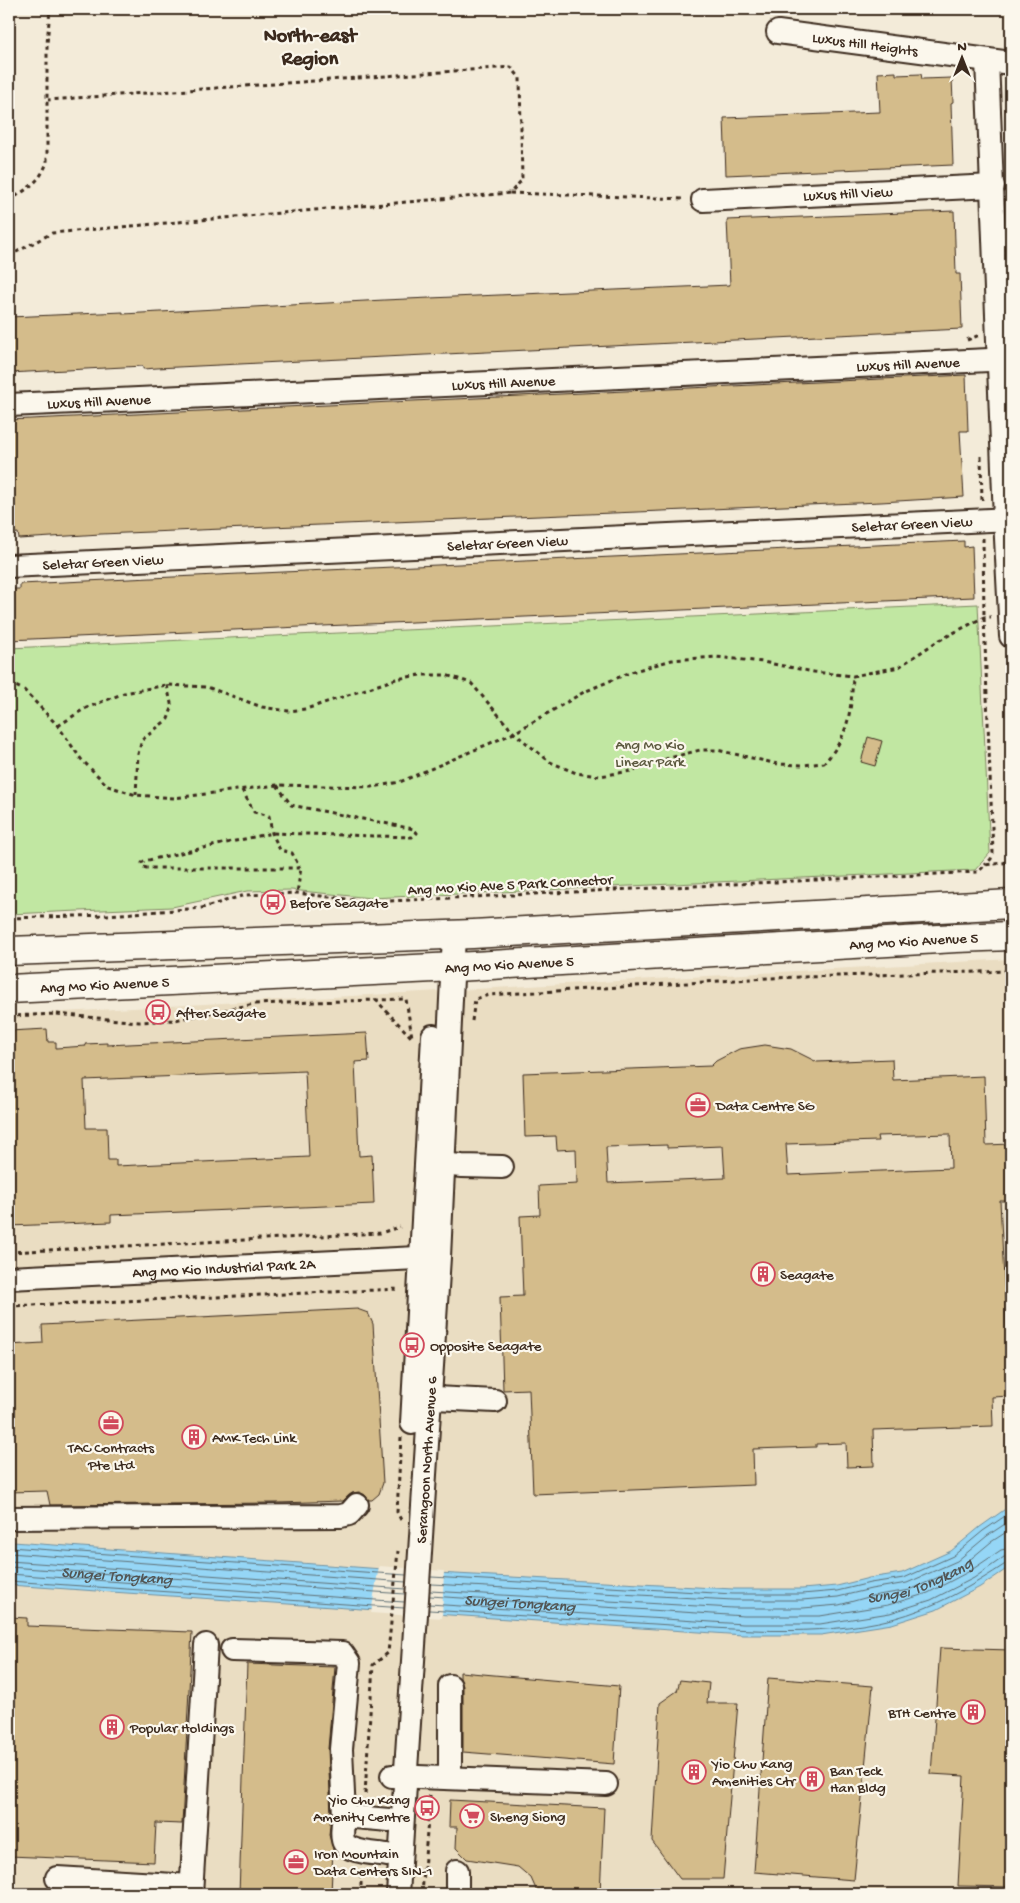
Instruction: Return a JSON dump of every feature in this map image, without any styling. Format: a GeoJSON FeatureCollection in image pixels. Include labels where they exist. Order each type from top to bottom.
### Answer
{"type":"FeatureCollection","features":[{"type":"Feature","properties":{"kind":"main road","name":"Ang Mo Kio Avenue 5"},"geometry":{"type":"LineString","coordinates":[[9,951],[445,935],[1011,904]]}},
{"type":"Feature","properties":{"kind":"main road","name":"Ang Mo Kio Avenue 5"},"geometry":{"type":"LineString","coordinates":[[9,989],[1011,936]]}},
{"type":"Feature","properties":{"kind":"street","name":"Luxus Hill Heights"},"geometry":{"type":"LineString","coordinates":[[778,32],[1011,63]]}},
{"type":"Feature","properties":{"kind":"street"},"geometry":{"type":"LineString","coordinates":[[987,60],[996,359],[1008,519],[1011,625]]}},
{"type":"Feature","properties":{"kind":"street","name":"Luxus Hill View"},"geometry":{"type":"LineString","coordinates":[[704,200],[992,186]]}},
{"type":"Feature","properties":{"kind":"street","name":"Luxus Hill Avenue"},"geometry":{"type":"LineString","coordinates":[[9,405],[996,359]]}},
{"type":"Feature","properties":{"kind":"street","name":"Seletar Green View"},"geometry":{"type":"LineString","coordinates":[[9,566],[1008,519]]}},
{"type":"Feature","properties":{"kind":"street","name":"Serangoon North Avenue 6"},"geometry":{"type":"LineString","coordinates":[[398,1894],[399,1654],[408,1522],[421,1398],[430,1257],[445,935]]}},
{"type":"Feature","properties":{"kind":"street"},"geometry":{"type":"LineString","coordinates":[[434,1164],[502,1167]]}},
{"type":"Feature","properties":{"kind":"street","name":"Ang Mo Kio Industrial Park 2A"},"geometry":{"type":"LineString","coordinates":[[9,1278],[430,1257]]}},
{"type":"Feature","properties":{"kind":"street"},"geometry":{"type":"LineString","coordinates":[[421,1398],[495,1401]]}},
{"type":"Feature","properties":{"kind":"street"},"geometry":{"type":"LineString","coordinates":[[9,1518],[341,1516],[349,1514],[358,1505]]}},
{"type":"Feature","properties":{"kind":"street"},"geometry":{"type":"LineString","coordinates":[[57,1878],[191,1890],[206,1645]]}},
{"type":"Feature","properties":{"kind":"street"},"geometry":{"type":"LineString","coordinates":[[232,1650],[342,1653],[347,1658],[349,1663],[342,1749],[354,1817],[343,1840],[350,1849],[386,1855]]}},
{"type":"Feature","properties":{"kind":"street"},"geometry":{"type":"LineString","coordinates":[[450,1686],[450,1778]]}},
{"type":"Feature","properties":{"kind":"street"},"geometry":{"type":"LineString","coordinates":[[398,1776],[606,1784]]}},
{"type":"Feature","properties":{"kind":"street","name":"Serangoon North Avenue 6"},"geometry":{"type":"LineString","coordinates":[[383,1894],[389,1820],[398,1776]]}},
{"type":"Feature","properties":{"kind":"street"},"geometry":{"type":"LineString","coordinates":[[354,1817],[389,1820]]}},
{"type":"Feature","properties":{"kind":"street"},"geometry":{"type":"LineString","coordinates":[[457,1871],[457,1894]]}},
{"type":"Feature","properties":{"kind":"path"},"geometry":{"type":"LineString","coordinates":[[9,201],[34,184],[43,174],[47,162],[47,44],[50,9]]}},
{"type":"Feature","properties":{"kind":"path"},"geometry":{"type":"LineString","coordinates":[[48,100],[511,67],[520,78],[522,180],[510,193]]}},
{"type":"Feature","properties":{"kind":"path"},"geometry":{"type":"LineString","coordinates":[[9,256],[52,233],[510,193],[704,200]]}},
{"type":"Feature","properties":{"kind":"path"},"geometry":{"type":"LineString","coordinates":[[977,336],[996,359]]}},
{"type":"Feature","properties":{"kind":"path"},"geometry":{"type":"LineString","coordinates":[[980,448],[993,853],[991,859],[985,865]]}},
{"type":"Feature","properties":{"kind":"path"},"geometry":{"type":"LineString","coordinates":[[9,683],[24,690],[58,726],[81,759],[108,786],[136,795],[174,798],[278,785],[373,787],[400,782],[514,733],[584,692],[630,672],[672,660],[716,657],[763,662],[814,672],[853,676],[899,667],[936,642],[984,617],[1011,625]]}},
{"type":"Feature","properties":{"kind":"path"},"geometry":{"type":"LineString","coordinates":[[58,726],[84,709],[124,693],[168,686],[207,687],[262,707],[288,711],[306,709],[396,679],[420,675],[446,675],[471,683],[514,733],[550,762],[576,773],[600,776],[630,772],[669,758],[700,750],[717,750],[778,764],[802,765],[824,763],[835,750],[846,730],[851,708],[853,676]]}},
{"type":"Feature","properties":{"kind":"path"},"geometry":{"type":"LineString","coordinates":[[136,795],[138,754],[142,740],[168,719],[172,708],[168,686]]}},
{"type":"Feature","properties":{"kind":"path"},"geometry":{"type":"LineString","coordinates":[[278,785],[291,805],[414,829],[417,833],[412,836],[272,833],[144,861],[142,863],[143,867],[301,868]]}},
{"type":"Feature","properties":{"kind":"path"},"geometry":{"type":"LineString","coordinates":[[242,790],[254,812],[269,816],[272,833],[280,850],[292,853],[301,868],[297,893]]}},
{"type":"Feature","properties":{"kind":"path","name":"Ang Mo Kio Ave 5 Park Connector"},"geometry":{"type":"LineString","coordinates":[[9,918],[107,915],[202,908],[245,895],[297,893],[370,902],[472,898],[978,872],[985,865],[1011,862]]}},
{"type":"Feature","properties":{"kind":"path"},"geometry":{"type":"LineString","coordinates":[[476,999],[489,995],[768,978],[1011,971]]}},
{"type":"Feature","properties":{"kind":"path"},"geometry":{"type":"LineString","coordinates":[[374,999],[412,1038]]}},
{"type":"Feature","properties":{"kind":"path"},"geometry":{"type":"LineString","coordinates":[[9,1016],[56,1014],[139,1022],[175,1020],[254,1004],[406,999]]}},
{"type":"Feature","properties":{"kind":"path"},"geometry":{"type":"LineString","coordinates":[[9,1252],[380,1233],[400,1227]]}},
{"type":"Feature","properties":{"kind":"path"},"geometry":{"type":"LineString","coordinates":[[9,1306],[408,1288]]}},
{"type":"Feature","properties":{"kind":"path"},"geometry":{"type":"LineString","coordinates":[[354,1817],[373,1665],[399,1654],[398,1548]]}},
{"type":"Feature","properties":{"kind":"path"},"geometry":{"type":"LineString","coordinates":[[361,1851],[361,1894]]}},
{"type":"Feature","properties":{"kind":"shaded area"},"geometry":{"type":"Polygon","coordinates":[[[1011,959],[1011,1894],[9,1894],[9,1015],[1011,959]]]}},
{"type":"Feature","properties":{"kind":"green space","name":"Ang Mo Kio Linear Park"},"geometry":{"type":"Polygon","coordinates":[[[978,604],[990,853],[975,870],[371,898],[291,890],[247,891],[172,907],[9,914],[9,648],[978,604]]]}},
{"type":"Feature","properties":{"kind":"water","name":"Sungei Tongkang"},"geometry":{"type":"Polygon","coordinates":[[[1011,1505],[1011,1566],[980,1587],[936,1610],[892,1624],[821,1635],[743,1635],[9,1585],[9,1542],[13,1542],[437,1573],[733,1589],[802,1589],[837,1586],[869,1578],[902,1573],[951,1551],[1011,1505]]]}},
{"type":"Feature","properties":{"kind":"pier"},"geometry":{"type":"Polygon","coordinates":[[[379,1566],[444,1571],[442,1618],[371,1613],[379,1566]]]}},
{"type":"Feature","properties":{"kind":"building"},"geometry":{"type":"Polygon","coordinates":[[[896,72],[896,75],[921,74],[922,79],[952,78],[953,165],[726,175],[724,118],[880,112],[878,73],[896,72]]]}},
{"type":"Feature","properties":{"kind":"building"},"geometry":{"type":"Polygon","coordinates":[[[954,211],[956,274],[960,274],[962,329],[143,369],[143,366],[9,373],[9,317],[123,312],[123,314],[384,300],[730,285],[727,220],[954,211]]]}},
{"type":"Feature","properties":{"kind":"building"},"geometry":{"type":"Polygon","coordinates":[[[966,375],[968,431],[960,431],[964,497],[19,539],[18,533],[9,534],[9,420],[966,375]]]}},
{"type":"Feature","properties":{"kind":"building"},"geometry":{"type":"Polygon","coordinates":[[[964,541],[964,547],[972,546],[974,597],[9,640],[9,589],[20,589],[20,584],[964,541]]]}},
{"type":"Feature","properties":{"kind":"building"},"geometry":{"type":"Polygon","coordinates":[[[868,737],[882,741],[875,766],[861,762],[868,737]]]}},
{"type":"Feature","properties":{"kind":"building"},"geometry":{"type":"Polygon","coordinates":[[[47,1029],[48,1042],[56,1042],[56,1048],[86,1046],[85,1044],[107,1043],[107,1045],[367,1033],[369,1061],[355,1062],[359,1156],[372,1155],[374,1204],[111,1215],[111,1222],[9,1226],[9,1031],[47,1029]],[[305,1071],[84,1080],[86,1128],[107,1128],[108,1160],[116,1160],[116,1166],[309,1157],[305,1071]]]}},
{"type":"Feature","properties":{"kind":"building","name":"Seagate"},"geometry":{"type":"Polygon","coordinates":[[[765,1045],[791,1049],[817,1062],[892,1059],[893,1080],[984,1076],[986,1145],[1011,1144],[1011,1201],[1000,1201],[1010,1396],[992,1397],[993,1426],[873,1430],[874,1466],[847,1467],[846,1443],[816,1444],[816,1447],[753,1449],[754,1485],[533,1494],[529,1389],[503,1390],[500,1297],[523,1296],[520,1216],[540,1215],[539,1186],[577,1184],[576,1149],[557,1150],[556,1136],[525,1137],[523,1073],[711,1066],[716,1061],[739,1049],[765,1045]],[[950,1134],[877,1136],[878,1141],[786,1144],[788,1175],[951,1168],[950,1134]],[[667,1145],[606,1147],[608,1183],[725,1178],[723,1146],[667,1148],[667,1145]]]}},
{"type":"Feature","properties":{"kind":"building","name":"AMK Tech Link"},"geometry":{"type":"Polygon","coordinates":[[[357,1309],[368,1313],[373,1324],[383,1483],[379,1494],[372,1500],[369,1500],[359,1492],[352,1493],[343,1501],[50,1505],[47,1491],[9,1492],[9,1345],[43,1343],[42,1325],[357,1309]]]}},
{"type":"Feature","properties":{"kind":"building","name":"Popular Holdings"},"geometry":{"type":"Polygon","coordinates":[[[9,1617],[27,1618],[27,1626],[192,1632],[182,1824],[156,1823],[154,1862],[9,1856],[9,1617]]]}},
{"type":"Feature","properties":{"kind":"building","name":"BTH Centre"},"geometry":{"type":"Polygon","coordinates":[[[940,1648],[1011,1650],[1011,1887],[958,1886],[964,1776],[931,1774],[940,1648]]]}},
{"type":"Feature","properties":{"kind":"building"},"geometry":{"type":"Polygon","coordinates":[[[247,1664],[335,1667],[328,1749],[331,1815],[329,1835],[333,1848],[331,1894],[239,1894],[247,1664]]]}},
{"type":"Feature","properties":{"kind":"building"},"geometry":{"type":"Polygon","coordinates":[[[460,1672],[619,1686],[614,1764],[463,1752],[463,1686],[460,1672]]]}},
{"type":"Feature","properties":{"kind":"building","name":"Ban Teck Han Bldg"},"geometry":{"type":"Polygon","coordinates":[[[768,1678],[873,1686],[854,1880],[754,1872],[768,1678]]]}},
{"type":"Feature","properties":{"kind":"building","name":"Yio Chu Kang Amenities Ctr"},"geometry":{"type":"Polygon","coordinates":[[[680,1680],[709,1683],[707,1703],[738,1703],[723,1879],[680,1879],[652,1841],[660,1703],[677,1691],[680,1680]]]}},
{"type":"Feature","properties":{"kind":"building"},"geometry":{"type":"Polygon","coordinates":[[[450,1800],[604,1808],[600,1894],[538,1894],[531,1878],[518,1867],[467,1859],[456,1848],[457,1827],[449,1827],[450,1800]]]}},
{"type":"Feature","properties":{"kind":"place","name":"Before Seagate"},"geometry":{"type":"Point","coordinates":[273,902]}},
{"type":"Feature","properties":{"kind":"place","name":"After Seagate"},"geometry":{"type":"Point","coordinates":[158,1012]}},
{"type":"Feature","properties":{"kind":"place","name":"Data Centre SG"},"geometry":{"type":"Point","coordinates":[698,1105]}},
{"type":"Feature","properties":{"kind":"place","name":"Seagate"},"geometry":{"type":"Point","coordinates":[763,1274]}},
{"type":"Feature","properties":{"kind":"place","name":"Opposite Seagate"},"geometry":{"type":"Point","coordinates":[412,1345]}},
{"type":"Feature","properties":{"kind":"place","name":"TAC Contracts Pte Ltd"},"geometry":{"type":"Point","coordinates":[111,1423]}},
{"type":"Feature","properties":{"kind":"place","name":"AMK Tech Link"},"geometry":{"type":"Point","coordinates":[194,1437]}},
{"type":"Feature","properties":{"kind":"place","name":"BTH Centre"},"geometry":{"type":"Point","coordinates":[973,1712]}},
{"type":"Feature","properties":{"kind":"place","name":"Popular Holdings"},"geometry":{"type":"Point","coordinates":[112,1727]}},
{"type":"Feature","properties":{"kind":"place","name":"Yio Chu Kang Amenities Ctr"},"geometry":{"type":"Point","coordinates":[694,1772]}},
{"type":"Feature","properties":{"kind":"place","name":"Ban Teck Han Bldg"},"geometry":{"type":"Point","coordinates":[812,1779]}},
{"type":"Feature","properties":{"kind":"place","name":"Yio Chu Kang Amenity Centre"},"geometry":{"type":"Point","coordinates":[427,1808]}},
{"type":"Feature","properties":{"kind":"place","name":"Sheng Siong"},"geometry":{"type":"Point","coordinates":[472,1816]}},
{"type":"Feature","properties":{"kind":"place","name":"Iron Mountain Data Centers SIN-1"},"geometry":{"type":"Point","coordinates":[296,1862]}},
{"type":"Feature","properties":{"kind":"district","name":"North-east Region"},"geometry":{"type":"Point","coordinates":[310,46]}}]}
